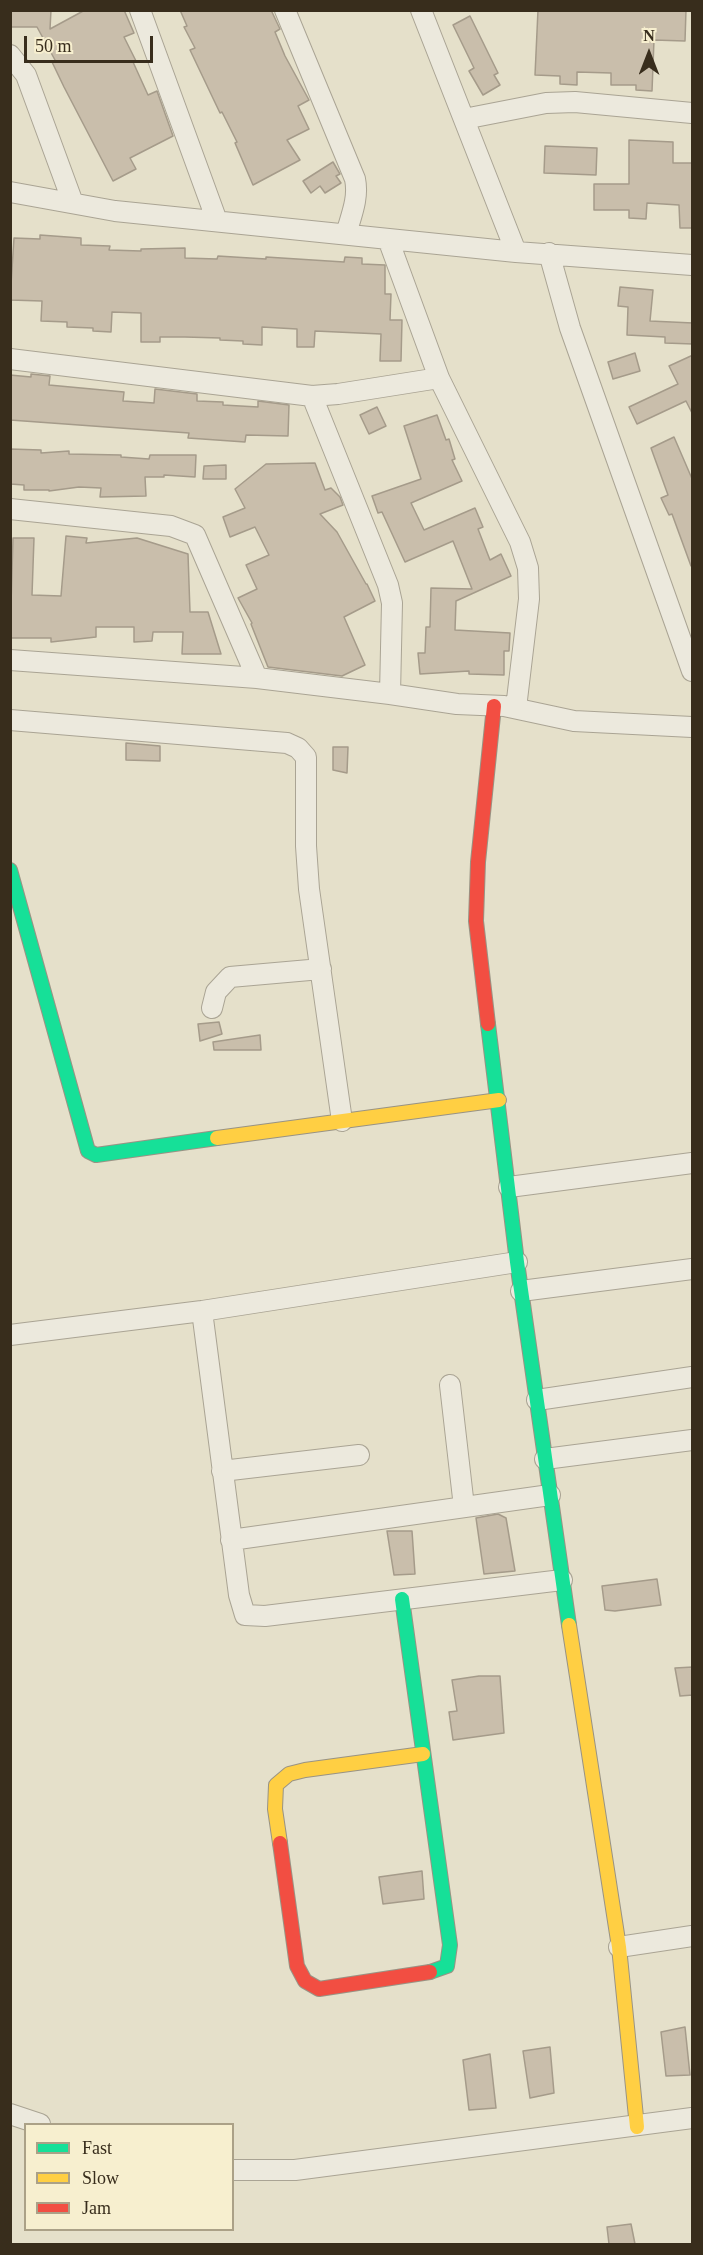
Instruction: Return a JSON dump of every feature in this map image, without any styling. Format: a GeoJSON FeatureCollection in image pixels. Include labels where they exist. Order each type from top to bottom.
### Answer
{"type":"FeatureCollection","features":[{"type":"Feature","properties":{"kind":"street"},"geometry":{"type":"LineString","coordinates":[[140,10],[216,221]]}},
{"type":"Feature","properties":{"kind":"street"},"geometry":{"type":"LineString","coordinates":[[285,10],[356,178],[355,203],[346,234]]}},
{"type":"Feature","properties":{"kind":"street"},"geometry":{"type":"LineString","coordinates":[[421,10],[516,252]]}},
{"type":"Feature","properties":{"kind":"street"},"geometry":{"type":"LineString","coordinates":[[10,55],[26,75],[73,203]]}},
{"type":"Feature","properties":{"kind":"street"},"geometry":{"type":"LineString","coordinates":[[464,119],[546,103],[574,102],[693,113]]}},
{"type":"Feature","properties":{"kind":"street"},"geometry":{"type":"LineString","coordinates":[[10,192],[115,211],[516,252],[693,265]]}},
{"type":"Feature","properties":{"kind":"street"},"geometry":{"type":"LineString","coordinates":[[388,239],[439,378],[520,542],[528,568],[529,599],[516,708]]}},
{"type":"Feature","properties":{"kind":"street"},"geometry":{"type":"LineString","coordinates":[[549,253],[570,328],[693,670]]}},
{"type":"Feature","properties":{"kind":"street"},"geometry":{"type":"LineString","coordinates":[[10,359],[312,396],[439,378]]}},
{"type":"Feature","properties":{"kind":"street"},"geometry":{"type":"LineString","coordinates":[[312,396],[387,585],[392,603],[390,694]]}},
{"type":"Feature","properties":{"kind":"street"},"geometry":{"type":"LineString","coordinates":[[10,509],[171,526],[195,535],[257,678]]}},
{"type":"Feature","properties":{"kind":"street"},"geometry":{"type":"LineString","coordinates":[[10,660],[257,678],[390,694],[457,705],[516,708],[574,721],[693,727]]}},
{"type":"Feature","properties":{"kind":"street"},"geometry":{"type":"LineString","coordinates":[[494,706],[478,862],[476,921],[521,1291],[562,1580],[619,1947],[637,2127]]}},
{"type":"Feature","properties":{"kind":"street"},"geometry":{"type":"LineString","coordinates":[[10,720],[287,743],[298,748],[306,757],[306,846],[309,889],[342,1121]]}},
{"type":"Feature","properties":{"kind":"street"},"geometry":{"type":"LineString","coordinates":[[10,870],[88,1151],[96,1155],[499,1100]]}},
{"type":"Feature","properties":{"kind":"street"},"geometry":{"type":"LineString","coordinates":[[212,1008],[216,992],[230,977],[321,969]]}},
{"type":"Feature","properties":{"kind":"street"},"geometry":{"type":"LineString","coordinates":[[509,1187],[693,1163]]}},
{"type":"Feature","properties":{"kind":"street"},"geometry":{"type":"LineString","coordinates":[[10,1335],[202,1311],[517,1262]]}},
{"type":"Feature","properties":{"kind":"street"},"geometry":{"type":"LineString","coordinates":[[521,1291],[693,1269]]}},
{"type":"Feature","properties":{"kind":"street"},"geometry":{"type":"LineString","coordinates":[[202,1311],[231,1540],[239,1595],[245,1615],[265,1616],[562,1580]]}},
{"type":"Feature","properties":{"kind":"street"},"geometry":{"type":"LineString","coordinates":[[537,1400],[693,1377]]}},
{"type":"Feature","properties":{"kind":"street"},"geometry":{"type":"LineString","coordinates":[[450,1385],[464,1507]]}},
{"type":"Feature","properties":{"kind":"street"},"geometry":{"type":"LineString","coordinates":[[545,1459],[693,1440]]}},
{"type":"Feature","properties":{"kind":"street"},"geometry":{"type":"LineString","coordinates":[[222,1471],[359,1455]]}},
{"type":"Feature","properties":{"kind":"street"},"geometry":{"type":"LineString","coordinates":[[231,1540],[550,1494]]}},
{"type":"Feature","properties":{"kind":"street"},"geometry":{"type":"LineString","coordinates":[[402,1599],[450,1945],[450,1956],[447,1966],[438,1971],[319,1989],[308,1986],[301,1978],[297,1966],[275,1809],[276,1785],[289,1774],[305,1770],[423,1754]]}},
{"type":"Feature","properties":{"kind":"street"},"geometry":{"type":"LineString","coordinates":[[619,1947],[693,1936]]}},
{"type":"Feature","properties":{"kind":"street"},"geometry":{"type":"LineString","coordinates":[[10,2114],[37,2123]]}},
{"type":"Feature","properties":{"kind":"street"},"geometry":{"type":"LineString","coordinates":[[234,2170],[295,2170],[693,2118]]}},
{"type":"Feature","properties":{"kind":"building"},"geometry":{"type":"Polygon","coordinates":[[[10,10],[51,10],[50,29],[85,10],[124,10],[134,33],[124,37],[136,61],[133,62],[148,95],[157,91],[173,136],[130,158],[136,169],[113,181],[64,87],[52,62],[55,60],[37,27],[10,27],[10,10]]]}},
{"type":"Feature","properties":{"kind":"building"},"geometry":{"type":"Polygon","coordinates":[[[180,10],[271,10],[280,29],[275,32],[285,56],[309,100],[298,106],[309,129],[287,140],[300,160],[253,185],[235,143],[237,142],[222,112],[220,113],[190,50],[195,48],[184,27],[187,26],[180,10]]]}},
{"type":"Feature","properties":{"kind":"building"},"geometry":{"type":"Polygon","coordinates":[[[538,10],[686,10],[685,41],[654,40],[652,91],[636,90],[636,85],[611,85],[611,73],[577,72],[577,85],[560,84],[560,76],[535,75],[538,10]]]}},
{"type":"Feature","properties":{"kind":"building"},"geometry":{"type":"Polygon","coordinates":[[[470,16],[498,73],[494,75],[500,85],[483,95],[469,71],[474,68],[453,25],[470,16]]]}},
{"type":"Feature","properties":{"kind":"building"},"geometry":{"type":"Polygon","coordinates":[[[629,140],[673,142],[673,163],[693,163],[693,228],[680,228],[679,205],[647,203],[646,219],[629,218],[629,210],[594,210],[594,184],[629,184],[629,140]]]}},
{"type":"Feature","properties":{"kind":"building"},"geometry":{"type":"Polygon","coordinates":[[[545,146],[597,148],[596,175],[544,173],[545,146]]]}},
{"type":"Feature","properties":{"kind":"building"},"geometry":{"type":"Polygon","coordinates":[[[333,162],[340,174],[336,176],[341,183],[325,193],[320,186],[311,193],[303,181],[333,162]]]}},
{"type":"Feature","properties":{"kind":"building"},"geometry":{"type":"Polygon","coordinates":[[[40,235],[81,238],[81,245],[110,246],[109,250],[141,251],[141,249],[185,248],[185,258],[217,259],[218,256],[266,259],[266,257],[344,262],[345,257],[362,258],[362,264],[385,265],[385,294],[391,294],[390,320],[402,320],[401,361],[380,361],[381,334],[315,331],[314,347],[297,347],[297,329],[262,327],[262,345],[243,344],[243,341],[220,340],[220,338],[185,337],[160,337],[160,342],[141,342],[141,313],[112,312],[111,332],[93,331],[93,328],[67,327],[67,322],[41,321],[42,301],[10,300],[14,238],[40,239],[40,235]]]}},
{"type":"Feature","properties":{"kind":"building"},"geometry":{"type":"Polygon","coordinates":[[[620,287],[653,290],[650,321],[693,323],[693,344],[665,343],[665,337],[627,335],[628,307],[618,306],[620,287]]]}},
{"type":"Feature","properties":{"kind":"building"},"geometry":{"type":"Polygon","coordinates":[[[635,353],[640,371],[613,379],[608,362],[635,353]]]}},
{"type":"Feature","properties":{"kind":"building"},"geometry":{"type":"Polygon","coordinates":[[[693,355],[693,415],[686,401],[637,424],[629,407],[678,384],[669,366],[693,355]]]}},
{"type":"Feature","properties":{"kind":"building"},"geometry":{"type":"Polygon","coordinates":[[[31,374],[50,376],[49,385],[124,392],[123,401],[154,403],[155,389],[197,394],[197,401],[223,402],[223,405],[258,407],[258,401],[289,405],[288,436],[246,435],[245,442],[188,438],[189,433],[10,420],[10,375],[31,377],[31,374]]]}},
{"type":"Feature","properties":{"kind":"building"},"geometry":{"type":"Polygon","coordinates":[[[377,407],[386,426],[369,434],[360,415],[377,407]]]}},
{"type":"Feature","properties":{"kind":"building"},"geometry":{"type":"Polygon","coordinates":[[[437,415],[446,440],[449,439],[455,459],[452,460],[462,481],[411,503],[424,530],[475,508],[483,527],[478,529],[490,560],[501,554],[511,576],[456,601],[455,630],[510,633],[509,651],[504,651],[504,675],[469,674],[469,671],[420,674],[418,653],[425,653],[426,627],[430,627],[431,588],[472,589],[453,541],[405,562],[382,512],[378,513],[372,496],[421,479],[404,426],[437,415]]]}},
{"type":"Feature","properties":{"kind":"building"},"geometry":{"type":"Polygon","coordinates":[[[674,437],[693,481],[693,565],[691,566],[672,514],[669,515],[661,498],[668,495],[651,448],[674,437]]]}},
{"type":"Feature","properties":{"kind":"building"},"geometry":{"type":"Polygon","coordinates":[[[10,449],[41,450],[41,453],[69,451],[69,454],[121,455],[121,457],[149,459],[150,455],[196,455],[195,477],[164,475],[164,477],[145,477],[146,496],[100,497],[101,488],[24,490],[24,485],[10,484],[10,449]]]}},
{"type":"Feature","properties":{"kind":"building"},"geometry":{"type":"Polygon","coordinates":[[[315,463],[325,490],[331,488],[340,497],[343,505],[320,514],[337,532],[375,601],[344,617],[365,665],[342,676],[268,667],[252,623],[238,598],[257,589],[246,565],[269,555],[255,527],[230,537],[223,517],[245,508],[235,489],[266,464],[315,463]]]}},
{"type":"Feature","properties":{"kind":"building"},"geometry":{"type":"Polygon","coordinates":[[[226,465],[226,479],[203,479],[204,466],[226,465]]]}},
{"type":"Feature","properties":{"kind":"building"},"geometry":{"type":"Polygon","coordinates":[[[66,536],[87,538],[86,543],[137,538],[188,554],[190,612],[208,612],[221,654],[182,654],[183,632],[153,632],[152,641],[134,642],[134,627],[96,627],[96,637],[51,642],[51,638],[10,638],[13,538],[34,538],[32,595],[61,596],[66,536]]]}},
{"type":"Feature","properties":{"kind":"building"},"geometry":{"type":"Polygon","coordinates":[[[126,743],[160,746],[160,761],[126,760],[126,743]]]}},
{"type":"Feature","properties":{"kind":"building"},"geometry":{"type":"Polygon","coordinates":[[[333,747],[348,747],[347,773],[333,770],[333,747]]]}},
{"type":"Feature","properties":{"kind":"building"},"geometry":{"type":"Polygon","coordinates":[[[219,1022],[222,1034],[200,1041],[198,1024],[219,1022]]]}},
{"type":"Feature","properties":{"kind":"building"},"geometry":{"type":"Polygon","coordinates":[[[260,1035],[261,1050],[214,1050],[213,1042],[260,1035]]]}},
{"type":"Feature","properties":{"kind":"building"},"geometry":{"type":"Polygon","coordinates":[[[498,1514],[506,1518],[515,1571],[484,1574],[476,1518],[498,1514]]]}},
{"type":"Feature","properties":{"kind":"building"},"geometry":{"type":"Polygon","coordinates":[[[387,1531],[412,1531],[415,1574],[394,1575],[387,1531]]]}},
{"type":"Feature","properties":{"kind":"building"},"geometry":{"type":"Polygon","coordinates":[[[657,1579],[661,1605],[615,1611],[605,1610],[602,1586],[657,1579]]]}},
{"type":"Feature","properties":{"kind":"building"},"geometry":{"type":"Polygon","coordinates":[[[693,1667],[693,1695],[680,1696],[675,1668],[693,1667]]]}},
{"type":"Feature","properties":{"kind":"building"},"geometry":{"type":"Polygon","coordinates":[[[500,1676],[504,1733],[453,1740],[449,1712],[457,1711],[452,1680],[500,1676]]]}},
{"type":"Feature","properties":{"kind":"building"},"geometry":{"type":"Polygon","coordinates":[[[422,1871],[424,1899],[383,1904],[379,1877],[422,1871]]]}},
{"type":"Feature","properties":{"kind":"building"},"geometry":{"type":"Polygon","coordinates":[[[685,2027],[690,2075],[666,2076],[661,2032],[685,2027]]]}},
{"type":"Feature","properties":{"kind":"building"},"geometry":{"type":"Polygon","coordinates":[[[550,2047],[554,2093],[530,2098],[523,2051],[550,2047]]]}},
{"type":"Feature","properties":{"kind":"building"},"geometry":{"type":"Polygon","coordinates":[[[490,2054],[496,2108],[469,2110],[463,2060],[490,2054]]]}},
{"type":"Feature","properties":{"kind":"building"},"geometry":{"type":"Polygon","coordinates":[[[631,2224],[635,2244],[609,2244],[607,2227],[631,2224]]]}},
{"type":"Feature","properties":{"kind":"traffic: fast"},"geometry":{"type":"LineString","coordinates":[[10,870],[88,1151],[96,1155],[217,1138]]}},
{"type":"Feature","properties":{"kind":"traffic: fast"},"geometry":{"type":"LineString","coordinates":[[488,1024],[517,1262],[569,1625]]}},
{"type":"Feature","properties":{"kind":"traffic: fast"},"geometry":{"type":"LineString","coordinates":[[402,1599],[450,1945],[447,1966],[430,1972]]}},
{"type":"Feature","properties":{"kind":"traffic: slow"},"geometry":{"type":"LineString","coordinates":[[217,1138],[499,1100]]}},
{"type":"Feature","properties":{"kind":"traffic: slow"},"geometry":{"type":"LineString","coordinates":[[569,1625],[619,1947],[637,2127]]}},
{"type":"Feature","properties":{"kind":"traffic: slow"},"geometry":{"type":"LineString","coordinates":[[280,1843],[275,1809],[276,1785],[289,1774],[423,1754]]}},
{"type":"Feature","properties":{"kind":"traffic: jam"},"geometry":{"type":"LineString","coordinates":[[488,1024],[476,921],[478,862],[494,706]]}},
{"type":"Feature","properties":{"kind":"traffic: jam"},"geometry":{"type":"LineString","coordinates":[[280,1843],[297,1966],[305,1981],[319,1989],[430,1972]]}}]}
